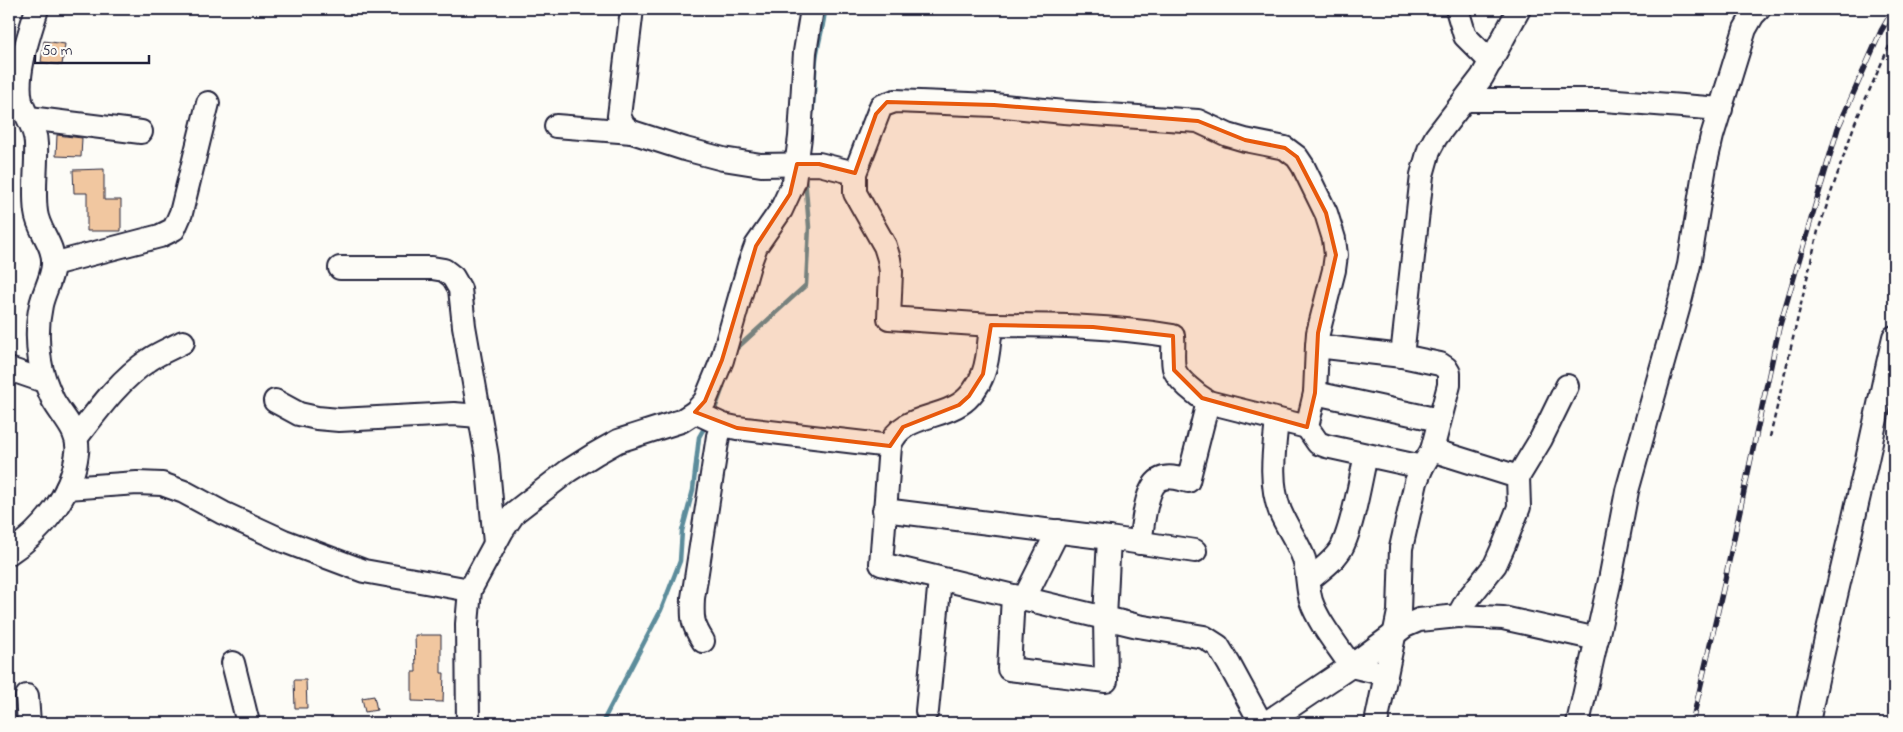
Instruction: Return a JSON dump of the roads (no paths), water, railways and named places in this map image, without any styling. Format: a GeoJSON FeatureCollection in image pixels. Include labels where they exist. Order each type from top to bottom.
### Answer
{"type":"FeatureCollection","features":[{"type":"Feature","properties":{"kind":"street"},"geometry":{"type":"LineString","coordinates":[[9,553],[46,522],[59,504],[67,488],[78,452],[77,437],[54,402],[44,381],[38,343],[38,323],[41,304],[53,264],[50,246],[36,213],[36,143],[34,130],[22,102],[20,81],[30,32],[37,9]]}},
{"type":"Feature","properties":{"kind":"street"},"geometry":{"type":"LineString","coordinates":[[632,9],[619,116],[624,126],[632,132]]}},
{"type":"Feature","properties":{"kind":"street"},"geometry":{"type":"LineString","coordinates":[[468,723],[467,624],[470,590],[495,543],[515,512],[568,471],[618,441],[681,421],[695,412],[705,400],[722,360],[756,246],[790,194],[794,182],[804,96],[805,52],[812,9]]}},
{"type":"Feature","properties":{"kind":"street"},"geometry":{"type":"LineString","coordinates":[[1457,9],[1465,36],[1491,62]]}},
{"type":"Feature","properties":{"kind":"street"},"geometry":{"type":"LineString","coordinates":[[1402,356],[1424,163],[1436,137],[1465,100],[1491,62],[1519,9]]}},
{"type":"Feature","properties":{"kind":"street"},"geometry":{"type":"LineString","coordinates":[[1578,723],[1627,491],[1689,265],[1705,166],[1712,136],[1740,43],[1754,11]]}},
{"type":"Feature","properties":{"kind":"street"},"geometry":{"type":"LineString","coordinates":[[1465,100],[1604,100],[1721,109]]}},
{"type":"Feature","properties":{"kind":"street"},"geometry":{"type":"LineString","coordinates":[[1307,427],[1316,393],[1318,333],[1336,255],[1334,239],[1326,213],[1303,166],[1285,148],[1228,135],[1198,121],[1056,112],[994,105],[896,101],[881,106],[855,173],[855,193],[885,246],[889,259],[891,272],[889,318],[990,325],[1093,327],[1173,336],[1174,370],[1178,377],[1208,402],[1307,427],[1318,443],[1326,446],[1366,455],[1427,458],[1518,477]]}},
{"type":"Feature","properties":{"kind":"street"},"geometry":{"type":"LineString","coordinates":[[53,264],[160,236],[174,229],[181,213],[208,103]]}},
{"type":"Feature","properties":{"kind":"street"},"geometry":{"type":"LineString","coordinates":[[28,118],[141,132]]}},
{"type":"Feature","properties":{"kind":"street"},"geometry":{"type":"LineString","coordinates":[[556,126],[632,132],[685,149],[761,165],[819,164],[855,173]]}},
{"type":"Feature","properties":{"kind":"street"},"geometry":{"type":"LineString","coordinates":[[340,268],[432,268],[444,270],[453,277],[460,289],[487,457],[495,543]]}},
{"type":"Feature","properties":{"kind":"street"},"geometry":{"type":"LineString","coordinates":[[990,325],[987,357],[983,374],[969,396],[959,405],[903,428],[892,439],[884,510],[881,564],[1138,626],[1204,637],[1218,646],[1230,664],[1261,723]]}},
{"type":"Feature","properties":{"kind":"street"},"geometry":{"type":"LineString","coordinates":[[1808,723],[1822,652],[1858,504],[1878,402],[1894,337]]}},
{"type":"Feature","properties":{"kind":"street"},"geometry":{"type":"LineString","coordinates":[[77,437],[112,393],[130,376],[148,360],[183,342]]}},
{"type":"Feature","properties":{"kind":"street"},"geometry":{"type":"LineString","coordinates":[[1318,346],[1402,356],[1440,364],[1446,368],[1450,379],[1440,420],[1427,458],[1416,482],[1401,548],[1399,612],[1376,723]]}},
{"type":"Feature","properties":{"kind":"street"},"geometry":{"type":"LineString","coordinates":[[9,369],[44,381]]}},
{"type":"Feature","properties":{"kind":"street"},"geometry":{"type":"LineString","coordinates":[[1458,616],[1495,565],[1519,507],[1518,477],[1567,386]]}},
{"type":"Feature","properties":{"kind":"street"},"geometry":{"type":"LineString","coordinates":[[1316,393],[1440,420]]}},
{"type":"Feature","properties":{"kind":"street"},"geometry":{"type":"LineString","coordinates":[[275,401],[299,414],[339,420],[454,414],[479,416]]}},
{"type":"Feature","properties":{"kind":"street"},"geometry":{"type":"LineString","coordinates":[[1140,543],[1150,490],[1155,483],[1161,478],[1169,477],[1188,481],[1208,402]]}},
{"type":"Feature","properties":{"kind":"street"},"geometry":{"type":"LineString","coordinates":[[695,412],[723,425],[890,446]]}},
{"type":"Feature","properties":{"kind":"street"},"geometry":{"type":"LineString","coordinates":[[1277,420],[1273,468],[1275,490],[1280,511],[1302,554],[1311,599],[1317,614],[1351,666],[1386,674]]}},
{"type":"Feature","properties":{"kind":"street"},"geometry":{"type":"LineString","coordinates":[[703,641],[695,629],[692,617],[693,598],[718,436],[723,425]]}},
{"type":"Feature","properties":{"kind":"street"},"geometry":{"type":"LineString","coordinates":[[1308,580],[1333,559],[1343,546],[1366,455]]}},
{"type":"Feature","properties":{"kind":"street"},"geometry":{"type":"LineString","coordinates":[[67,488],[137,483],[162,484],[184,492],[223,513],[284,541],[364,572],[470,590]]}},
{"type":"Feature","properties":{"kind":"street"},"geometry":{"type":"LineString","coordinates":[[884,510],[1110,538],[1196,551]]}},
{"type":"Feature","properties":{"kind":"street"},"geometry":{"type":"LineString","coordinates":[[1058,532],[1018,598],[1009,668],[1106,681],[1106,618],[1110,538]]}},
{"type":"Feature","properties":{"kind":"street"},"geometry":{"type":"LineString","coordinates":[[927,711],[940,579]]}},
{"type":"Feature","properties":{"kind":"street"},"geometry":{"type":"LineString","coordinates":[[1266,723],[1351,666],[1394,633],[1419,620],[1458,616],[1504,618],[1596,639]]}},
{"type":"Feature","properties":{"kind":"street"},"geometry":{"type":"LineString","coordinates":[[233,663],[248,723]]}},
{"type":"Feature","properties":{"kind":"street"},"geometry":{"type":"LineString","coordinates":[[26,696],[29,723]]}},
{"type":"Feature","properties":{"kind":"waterway"},"geometry":{"type":"LineString","coordinates":[[812,114],[816,59],[825,9]]}},
{"type":"Feature","properties":{"kind":"waterway"},"geometry":{"type":"LineString","coordinates":[[734,353],[806,285],[809,227],[805,177]]}},
{"type":"Feature","properties":{"kind":"waterway"},"geometry":{"type":"LineString","coordinates":[[715,409],[723,387]]}},
{"type":"Feature","properties":{"kind":"waterway"},"geometry":{"type":"LineString","coordinates":[[602,723],[661,610],[680,561],[682,531],[693,490],[699,437],[703,430]]}},
{"type":"Feature","properties":{"kind":"railway"},"geometry":{"type":"LineString","coordinates":[[1692,723],[1779,328],[1838,128],[1881,31],[1894,9]]}}]}
